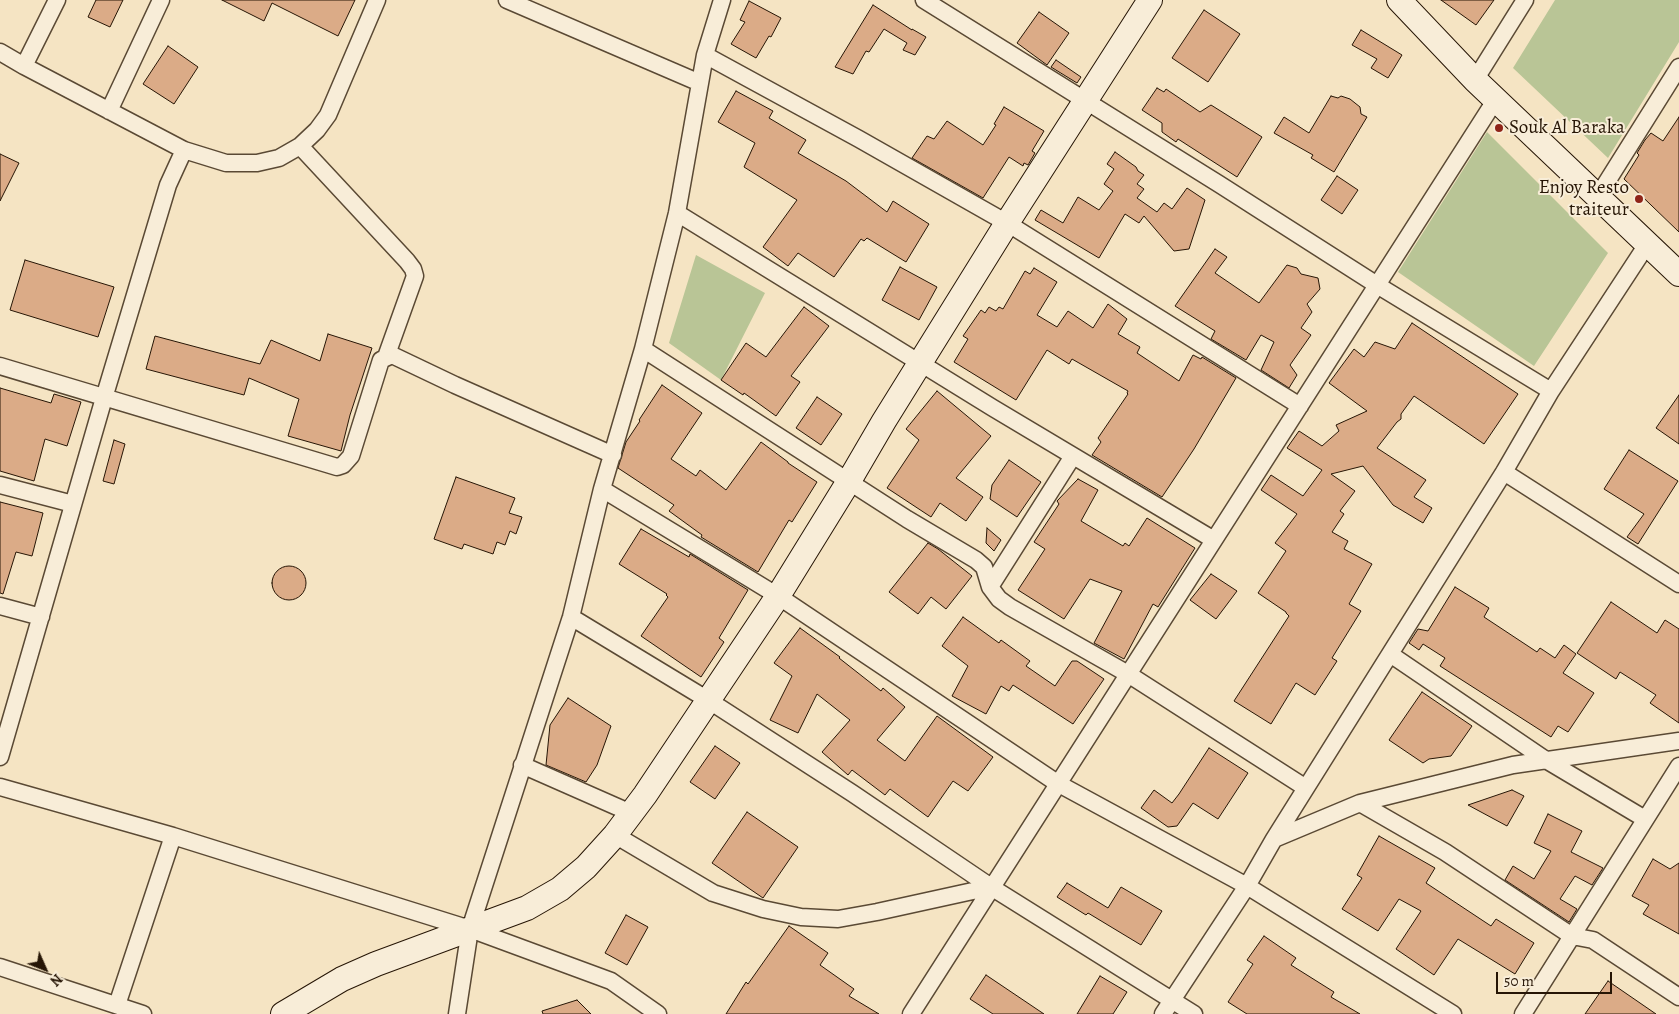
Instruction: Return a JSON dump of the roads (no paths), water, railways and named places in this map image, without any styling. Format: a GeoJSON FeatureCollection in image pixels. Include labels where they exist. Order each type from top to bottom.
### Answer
{"type":"FeatureCollection","features":[{"type":"Feature","properties":{"kind":"street"},"geometry":{"type":"LineString","coordinates":[[24,66],[57,0]]}},
{"type":"Feature","properties":{"kind":"street"},"geometry":{"type":"LineString","coordinates":[[109,111],[161,0]]}},
{"type":"Feature","properties":{"kind":"street"},"geometry":{"type":"LineString","coordinates":[[0,52],[184,150],[226,163],[257,163],[278,158],[300,146],[317,130],[328,115],[377,0]]}},
{"type":"Feature","properties":{"kind":"street"},"geometry":{"type":"LineString","coordinates":[[507,0],[700,83]]}},
{"type":"Feature","properties":{"kind":"street"},"geometry":{"type":"LineString","coordinates":[[457,1014],[470,930],[571,617],[602,489],[643,349],[677,213],[705,55],[722,0]]}},
{"type":"Feature","properties":{"kind":"street"},"geometry":{"type":"LineString","coordinates":[[283,1014],[342,979],[376,964],[526,908],[560,889],[586,867],[615,835],[645,795],[778,596],[1007,223],[1150,0]]}},
{"type":"Feature","properties":{"kind":"street"},"geometry":{"type":"LineString","coordinates":[[1399,0],[1475,80],[1679,274]]}},
{"type":"Feature","properties":{"kind":"street"},"geometry":{"type":"LineString","coordinates":[[1475,80],[1526,0]]}},
{"type":"Feature","properties":{"kind":"street"},"geometry":{"type":"LineString","coordinates":[[932,2],[1377,285],[1551,391]]}},
{"type":"Feature","properties":{"kind":"street"},"geometry":{"type":"LineString","coordinates":[[705,55],[1007,223],[1300,406]]}},
{"type":"Feature","properties":{"kind":"street"},"geometry":{"type":"LineString","coordinates":[[1598,196],[1679,68]]}},
{"type":"Feature","properties":{"kind":"street"},"geometry":{"type":"LineString","coordinates":[[911,1014],[991,886],[1496,99]]}},
{"type":"Feature","properties":{"kind":"street"},"geometry":{"type":"LineString","coordinates":[[300,146],[407,261],[413,270],[414,276],[386,357]]}},
{"type":"Feature","properties":{"kind":"street"},"geometry":{"type":"LineString","coordinates":[[0,757],[168,185],[184,150]]}},
{"type":"Feature","properties":{"kind":"street"},"geometry":{"type":"LineString","coordinates":[[677,213],[920,363],[1214,540]]}},
{"type":"Feature","properties":{"kind":"street"},"geometry":{"type":"LineString","coordinates":[[1162,1014],[1247,886],[1274,839],[1504,472],[1551,391],[1648,243]]}},
{"type":"Feature","properties":{"kind":"street"},"geometry":{"type":"LineString","coordinates":[[643,349],[976,560],[984,567],[990,587],[999,599],[1010,607],[1128,674],[1306,788]]}},
{"type":"Feature","properties":{"kind":"street"},"geometry":{"type":"LineString","coordinates":[[0,366],[337,467],[344,465],[351,456],[381,360],[392,355],[613,455]]}},
{"type":"Feature","properties":{"kind":"street"},"geometry":{"type":"LineString","coordinates":[[990,587],[1073,456]]}},
{"type":"Feature","properties":{"kind":"street"},"geometry":{"type":"LineString","coordinates":[[1504,472],[1679,584]]}},
{"type":"Feature","properties":{"kind":"street"},"geometry":{"type":"LineString","coordinates":[[0,485],[74,504]]}},
{"type":"Feature","properties":{"kind":"street"},"geometry":{"type":"LineString","coordinates":[[602,489],[778,596],[1058,783],[1247,886],[1453,1014]]}},
{"type":"Feature","properties":{"kind":"street"},"geometry":{"type":"LineString","coordinates":[[0,606],[41,617]]}},
{"type":"Feature","properties":{"kind":"street"},"geometry":{"type":"LineString","coordinates":[[571,617],[708,700],[991,886],[1194,1014]]}},
{"type":"Feature","properties":{"kind":"street"},"geometry":{"type":"LineString","coordinates":[[1390,654],[1546,760],[1646,819]]}},
{"type":"Feature","properties":{"kind":"street"},"geometry":{"type":"LineString","coordinates":[[1274,839],[1360,803],[1513,765],[1679,741]]}},
{"type":"Feature","properties":{"kind":"street"},"geometry":{"type":"LineString","coordinates":[[522,765],[631,814]]}},
{"type":"Feature","properties":{"kind":"street"},"geometry":{"type":"LineString","coordinates":[[1522,1014],[1679,766]]}},
{"type":"Feature","properties":{"kind":"street"},"geometry":{"type":"LineString","coordinates":[[0,787],[173,836],[470,930],[611,981],[658,1014]]}},
{"type":"Feature","properties":{"kind":"street"},"geometry":{"type":"LineString","coordinates":[[1360,803],[1444,852],[1572,936],[1593,940],[1679,997]]}},
{"type":"Feature","properties":{"kind":"street"},"geometry":{"type":"LineString","coordinates":[[615,835],[714,893],[762,909],[801,917],[838,919],[991,886]]}},
{"type":"Feature","properties":{"kind":"street"},"geometry":{"type":"LineString","coordinates":[[117,1005],[173,836]]}},
{"type":"Feature","properties":{"kind":"street"},"geometry":{"type":"LineString","coordinates":[[0,967],[143,1014]]}},
{"type":"Feature","properties":{"kind":"place","name":"Souk Al Baraka"},"geometry":{"type":"Point","coordinates":[1499,128]}},
{"type":"Feature","properties":{"kind":"place","name":"Enjoy Resto traiteur"},"geometry":{"type":"Point","coordinates":[1639,199]}}]}
